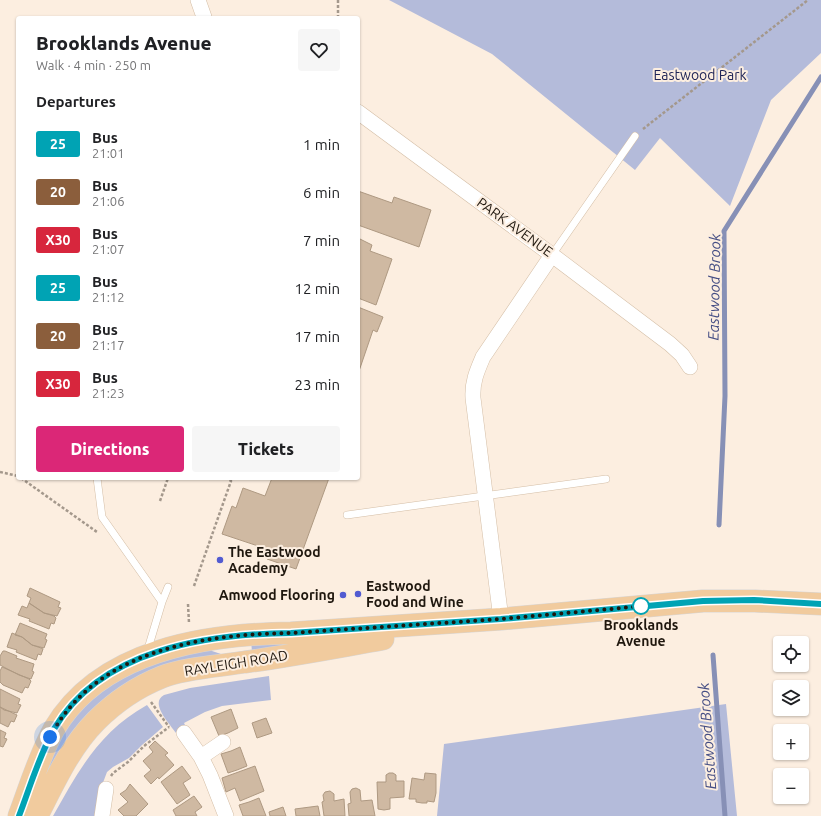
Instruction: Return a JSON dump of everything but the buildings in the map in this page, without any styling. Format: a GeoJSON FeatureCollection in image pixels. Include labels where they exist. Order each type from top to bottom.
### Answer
{"type":"FeatureCollection","features":[{"type":"Feature","properties":{"kind":"main road","name":"RAYLEIGH ROAD"},"geometry":{"type":"LineString","coordinates":[[19,816],[45,746],[64,715],[86,692],[108,675],[126,664],[175,646],[193,642],[247,635],[501,619],[703,601],[754,600],[821,604]]}},
{"type":"Feature","properties":{"kind":"main road","name":"RAYLEIGH ROAD"},"geometry":{"type":"LineString","coordinates":[[37,816],[70,754],[96,722],[123,698],[162,677],[181,672],[501,619]]}},
{"type":"Feature","properties":{"kind":"street"},"geometry":{"type":"LineString","coordinates":[[198,0],[204,16]]}},
{"type":"Feature","properties":{"kind":"street","name":"PARK AVENUE"},"geometry":{"type":"LineString","coordinates":[[360,113],[670,344],[690,367]]}},
{"type":"Feature","properties":{"kind":"street"},"geometry":{"type":"LineString","coordinates":[[501,619],[473,398],[474,379],[483,357],[552,255]]}},
{"type":"Feature","properties":{"kind":"street"},"geometry":{"type":"LineString","coordinates":[[184,733],[201,757],[210,775],[226,816]]}},
{"type":"Feature","properties":{"kind":"street"},"geometry":{"type":"LineString","coordinates":[[201,757],[223,742]]}},
{"type":"Feature","properties":{"kind":"street"},"geometry":{"type":"LineString","coordinates":[[102,816],[106,789]]}},
{"type":"Feature","properties":{"kind":"lane"},"geometry":{"type":"LineString","coordinates":[[552,255],[635,136]]}},
{"type":"Feature","properties":{"kind":"lane"},"geometry":{"type":"LineString","coordinates":[[97,480],[102,517],[162,602]]}},
{"type":"Feature","properties":{"kind":"lane"},"geometry":{"type":"LineString","coordinates":[[347,516],[606,480]]}},
{"type":"Feature","properties":{"kind":"lane"},"geometry":{"type":"LineString","coordinates":[[146,656],[168,587]]}},
{"type":"Feature","properties":{"kind":"path"},"geometry":{"type":"LineString","coordinates":[[338,0],[338,16]]}},
{"type":"Feature","properties":{"kind":"path"},"geometry":{"type":"LineString","coordinates":[[635,136],[808,0]]}},
{"type":"Feature","properties":{"kind":"path"},"geometry":{"type":"LineString","coordinates":[[0,472],[16,476]]}},
{"type":"Feature","properties":{"kind":"path"},"geometry":{"type":"LineString","coordinates":[[24,480],[103,536]]}},
{"type":"Feature","properties":{"kind":"path"},"geometry":{"type":"LineString","coordinates":[[160,501],[167,480]]}},
{"type":"Feature","properties":{"kind":"path"},"geometry":{"type":"LineString","coordinates":[[194,586],[231,482],[230,480]]}},
{"type":"Feature","properties":{"kind":"path"},"geometry":{"type":"LineString","coordinates":[[188,604],[190,625]]}},
{"type":"Feature","properties":{"kind":"path"},"geometry":{"type":"LineString","coordinates":[[149,698],[177,738],[184,733]]}},
{"type":"Feature","properties":{"kind":"path"},"geometry":{"type":"LineString","coordinates":[[106,789],[113,773],[169,727]]}},
{"type":"Feature","properties":{"kind":"green space","name":"Eastwood Park"},"geometry":{"type":"Polygon","coordinates":[[[389,0],[821,0],[821,53],[771,100],[730,206],[660,138],[635,170],[492,54],[389,0]]]}},
{"type":"Feature","properties":{"kind":"green space"},"geometry":{"type":"Polygon","coordinates":[[[251,640],[291,642],[291,647],[252,652],[251,640]]]}},
{"type":"Feature","properties":{"kind":"green space"},"geometry":{"type":"Polygon","coordinates":[[[211,645],[212,651],[227,656],[166,668],[42,784],[48,761],[66,727],[98,692],[144,665],[211,645]]]}},
{"type":"Feature","properties":{"kind":"green space"},"geometry":{"type":"Polygon","coordinates":[[[269,676],[271,700],[222,706],[205,712],[184,723],[186,727],[176,733],[162,714],[160,708],[160,699],[164,695],[190,688],[269,676]]]}},
{"type":"Feature","properties":{"kind":"green space"},"geometry":{"type":"Polygon","coordinates":[[[726,704],[737,816],[437,816],[444,744],[726,704]]]}},
{"type":"Feature","properties":{"kind":"green space"},"geometry":{"type":"Polygon","coordinates":[[[147,705],[163,727],[129,758],[107,772],[101,788],[97,816],[53,816],[72,783],[92,753],[103,740],[116,727],[147,705]]]}},
{"type":"Feature","properties":{"kind":"waterway","name":"Eastwood Brook"},"geometry":{"type":"LineString","coordinates":[[719,525],[725,396],[724,231],[821,77]]}},
{"type":"Feature","properties":{"kind":"waterway","name":"Eastwood Brook"},"geometry":{"type":"LineString","coordinates":[[713,655],[725,816]]}},
{"type":"Feature","properties":{"kind":"bus line","name":"25"},"geometry":{"type":"LineString","coordinates":[[19,816],[45,746],[55,728],[76,701],[90,688],[126,664],[175,646],[193,642],[263,633],[291,633],[501,619],[675,602],[754,600],[821,604]]}},
{"type":"Feature","properties":{"kind":"place","name":"The Eastwood Academy"},"geometry":{"type":"Point","coordinates":[220,560]}},
{"type":"Feature","properties":{"kind":"place","name":"Eastwood Food and Wine"},"geometry":{"type":"Point","coordinates":[358,594]}},
{"type":"Feature","properties":{"kind":"place","name":"Amwood Flooring"},"geometry":{"type":"Point","coordinates":[343,595]}},
{"type":"Feature","properties":{"kind":"place","name":"Brooklands Avenue"},"geometry":{"type":"Point","coordinates":[641,606]}},
{"type":"Feature","properties":{"kind":"route"},"geometry":{"type":"LineString","coordinates":[[50,737],[64,715],[76,701],[90,688],[108,675],[126,664],[175,646],[193,642],[263,633],[291,633],[501,619],[643,606],[641,606]]}}]}
